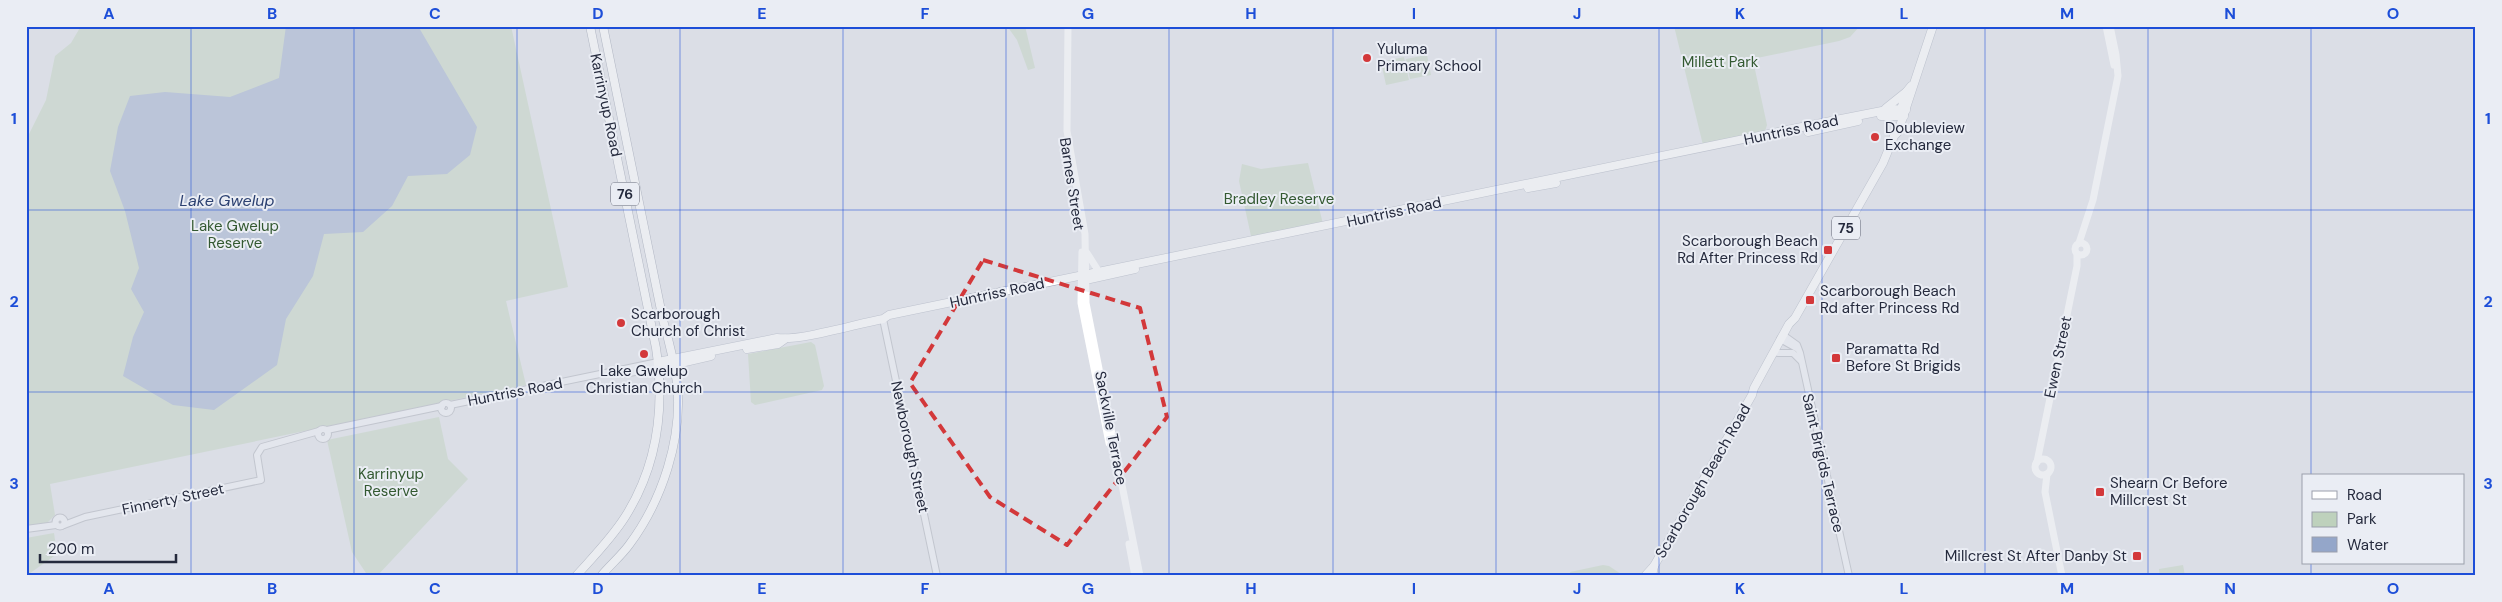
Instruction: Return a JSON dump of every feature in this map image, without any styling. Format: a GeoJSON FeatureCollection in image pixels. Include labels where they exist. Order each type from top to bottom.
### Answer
{"type":"FeatureCollection","features":[{"type":"Feature","properties":{"kind":"main road","name":"Karrinyup Road"},"geometry":{"type":"LineString","coordinates":[[576,576],[620,525],[642,485],[659,428],[658,365],[590,26]]}},
{"type":"Feature","properties":{"kind":"main road","name":"Karrinyup Road"},"geometry":{"type":"LineString","coordinates":[[601,576],[629,545],[643,524],[661,488],[674,438],[678,402],[674,362],[663,320],[603,26]]}},
{"type":"Feature","properties":{"kind":"main road","name":"Barnes Street"},"geometry":{"type":"LineString","coordinates":[[1065,26],[1064,141],[1081,234],[1083,278]]}},
{"type":"Feature","properties":{"kind":"main road","name":"Barnes Street"},"geometry":{"type":"LineString","coordinates":[[1068,26],[1067,131],[1086,250],[1083,278]]}},
{"type":"Feature","properties":{"kind":"main road","name":"Scarborough Beach Road"},"geometry":{"type":"LineString","coordinates":[[1645,576],[1654,566],[1883,163],[1894,136],[1898,132],[1902,112],[1933,26]]}},
{"type":"Feature","properties":{"kind":"main road","name":"Ewen Street"},"geometry":{"type":"LineString","coordinates":[[2090,206],[2089,199],[2113,79],[2114,65],[2106,26]]}},
{"type":"Feature","properties":{"kind":"main road","name":"Ewen Street"},"geometry":{"type":"LineString","coordinates":[[2080,254],[2075,248],[2082,243],[2093,200],[2118,76],[2116,54],[2110,26]]}},
{"type":"Feature","properties":{"kind":"main road"},"geometry":{"type":"LineString","coordinates":[[1882,111],[1910,88]]}},
{"type":"Feature","properties":{"kind":"main road","name":"Huntriss Road"},"geometry":{"type":"LineString","coordinates":[[1083,278],[1099,272],[1882,111],[1902,112]]}},
{"type":"Feature","properties":{"kind":"main road","name":"Huntriss Road"},"geometry":{"type":"LineString","coordinates":[[658,365],[778,344],[785,339],[883,319],[889,315],[1083,278],[1902,112]]}},
{"type":"Feature","properties":{"kind":"main road"},"geometry":{"type":"LineString","coordinates":[[632,232],[646,230]]}},
{"type":"Feature","properties":{"kind":"main road","name":"Ewen Street"},"geometry":{"type":"LineString","coordinates":[[2041,460],[2039,449],[2077,266],[2080,254],[2088,250],[2082,243]]}},
{"type":"Feature","properties":{"kind":"main road"},"geometry":{"type":"LineString","coordinates":[[1086,250],[1099,272]]}},
{"type":"Feature","properties":{"kind":"main road","name":"Sackville Terrace"},"geometry":{"type":"LineString","coordinates":[[1083,278],[1083,314],[1135,576]]}},
{"type":"Feature","properties":{"kind":"main road","name":"Sackville Terrace"},"geometry":{"type":"LineString","coordinates":[[1083,278],[1088,315],[1140,576]]}},
{"type":"Feature","properties":{"kind":"main road","name":"Scarborough Beach Road"},"geometry":{"type":"LineString","coordinates":[[1752,395],[1758,391],[1778,354],[1784,338]]}},
{"type":"Feature","properties":{"kind":"main road","name":"Ewen Street"},"geometry":{"type":"LineString","coordinates":[[2041,460],[2035,467],[2043,474],[2062,576]]}},
{"type":"Feature","properties":{"kind":"main road","name":"Ewen Street"},"geometry":{"type":"LineString","coordinates":[[2041,460],[2050,465],[2050,470],[2043,474]]}},
{"type":"Feature","properties":{"kind":"main road","name":"Scarborough Beach Road"},"geometry":{"type":"LineString","coordinates":[[1652,576],[1654,566]]}},
{"type":"Feature","properties":{"kind":"street","name":"Newborough Street"},"geometry":{"type":"LineString","coordinates":[[883,319],[937,576]]}},
{"type":"Feature","properties":{"kind":"street","name":"Saint Brigids Terrace"},"geometry":{"type":"LineString","coordinates":[[1784,338],[1797,345],[1848,576]]}},
{"type":"Feature","properties":{"kind":"street"},"geometry":{"type":"LineString","coordinates":[[1778,354],[1793,353],[1801,362]]}},
{"type":"Feature","properties":{"kind":"street","name":"Huntriss Road"},"geometry":{"type":"LineString","coordinates":[[261,480],[257,455],[258,451],[266,445],[319,434],[323,429],[328,432],[442,409],[445,403],[450,407],[658,365]]}},
{"type":"Feature","properties":{"kind":"street","name":"Finnerty Street"},"geometry":{"type":"LineString","coordinates":[[26,529],[261,480]]}},
{"type":"Feature","properties":{"kind":"highlighted area"},"geometry":{"type":"Polygon","coordinates":[[[983,260],[1140,308],[1167,417],[1067,545],[990,497],[910,383],[983,260]]]}},
{"type":"Feature","properties":{"kind":"green space","name":"Lake Gwelup Reserve"},"geometry":{"type":"Polygon","coordinates":[[[81,26],[511,26],[568,287],[506,301],[526,385],[50,484],[55,515],[46,524],[26,529],[26,140],[46,100],[55,56],[71,43],[81,26]]]}},
{"type":"Feature","properties":{"kind":"green space"},"geometry":{"type":"Polygon","coordinates":[[[1007,26],[1025,26],[1035,68],[1028,70],[1017,40],[1007,26]]]}},
{"type":"Feature","properties":{"kind":"green space","name":"Millett Park"},"geometry":{"type":"Polygon","coordinates":[[[1674,26],[1860,26],[1850,37],[1839,41],[1757,58],[1754,65],[1767,125],[1765,131],[1703,145],[1674,26]]]}},
{"type":"Feature","properties":{"kind":"green space"},"geometry":{"type":"Polygon","coordinates":[[[1427,55],[1431,75],[1410,79],[1406,59],[1427,55]]]}},
{"type":"Feature","properties":{"kind":"green space"},"geometry":{"type":"Polygon","coordinates":[[[1404,57],[1409,80],[1386,85],[1381,62],[1404,57]]]}},
{"type":"Feature","properties":{"kind":"green space","name":"Bradley Reserve"},"geometry":{"type":"Polygon","coordinates":[[[1308,163],[1323,224],[1251,236],[1239,181],[1242,164],[1261,169],[1308,163]]]}},
{"type":"Feature","properties":{"kind":"green space"},"geometry":{"type":"Polygon","coordinates":[[[811,342],[815,345],[824,386],[822,390],[755,405],[751,402],[748,354],[811,342]]]}},
{"type":"Feature","properties":{"kind":"green space","name":"Karrinyup Reserve"},"geometry":{"type":"Polygon","coordinates":[[[439,417],[448,459],[468,479],[377,576],[368,576],[352,552],[327,440],[439,417]]]}},
{"type":"Feature","properties":{"kind":"green space"},"geometry":{"type":"Polygon","coordinates":[[[54,533],[57,554],[26,576],[26,538],[54,533]]]}},
{"type":"Feature","properties":{"kind":"green space"},"geometry":{"type":"Polygon","coordinates":[[[1603,565],[1609,566],[1624,576],[1571,576],[1570,572],[1603,565]]]}},
{"type":"Feature","properties":{"kind":"green space"},"geometry":{"type":"Polygon","coordinates":[[[2183,565],[2185,576],[2160,576],[2159,569],[2183,565]]]}},
{"type":"Feature","properties":{"kind":"water","name":"Lake Gwelup"},"geometry":{"type":"Polygon","coordinates":[[[286,26],[418,26],[477,127],[470,155],[447,174],[408,176],[392,206],[363,232],[324,234],[313,276],[286,319],[277,365],[214,410],[173,405],[123,376],[133,337],[144,312],[131,289],[139,268],[125,211],[110,171],[118,127],[130,96],[165,92],[230,97],[279,78],[286,26]]]}},
{"type":"Feature","properties":{"kind":"place","name":"Yuluma Primary School"},"geometry":{"type":"Point","coordinates":[1367,58]}},
{"type":"Feature","properties":{"kind":"place","name":"Doubleview Exchange"},"geometry":{"type":"Point","coordinates":[1875,137]}},
{"type":"Feature","properties":{"kind":"place","name":"Scarborough Beach Rd After Princess Rd"},"geometry":{"type":"Point","coordinates":[1828,250]}},
{"type":"Feature","properties":{"kind":"place","name":"Scarborough Beach Rd after Princess Rd"},"geometry":{"type":"Point","coordinates":[1810,300]}},
{"type":"Feature","properties":{"kind":"place","name":"Scarborough Church of Christ"},"geometry":{"type":"Point","coordinates":[621,323]}},
{"type":"Feature","properties":{"kind":"place","name":"Lake Gwelup Christian Church"},"geometry":{"type":"Point","coordinates":[644,354]}},
{"type":"Feature","properties":{"kind":"place","name":"Paramatta Rd Before St Brigids"},"geometry":{"type":"Point","coordinates":[1836,358]}},
{"type":"Feature","properties":{"kind":"place","name":"Shearn Cr Before Millcrest St"},"geometry":{"type":"Point","coordinates":[2100,492]}},
{"type":"Feature","properties":{"kind":"place","name":"Millcrest St After Danby St"},"geometry":{"type":"Point","coordinates":[2137,556]}}]}
